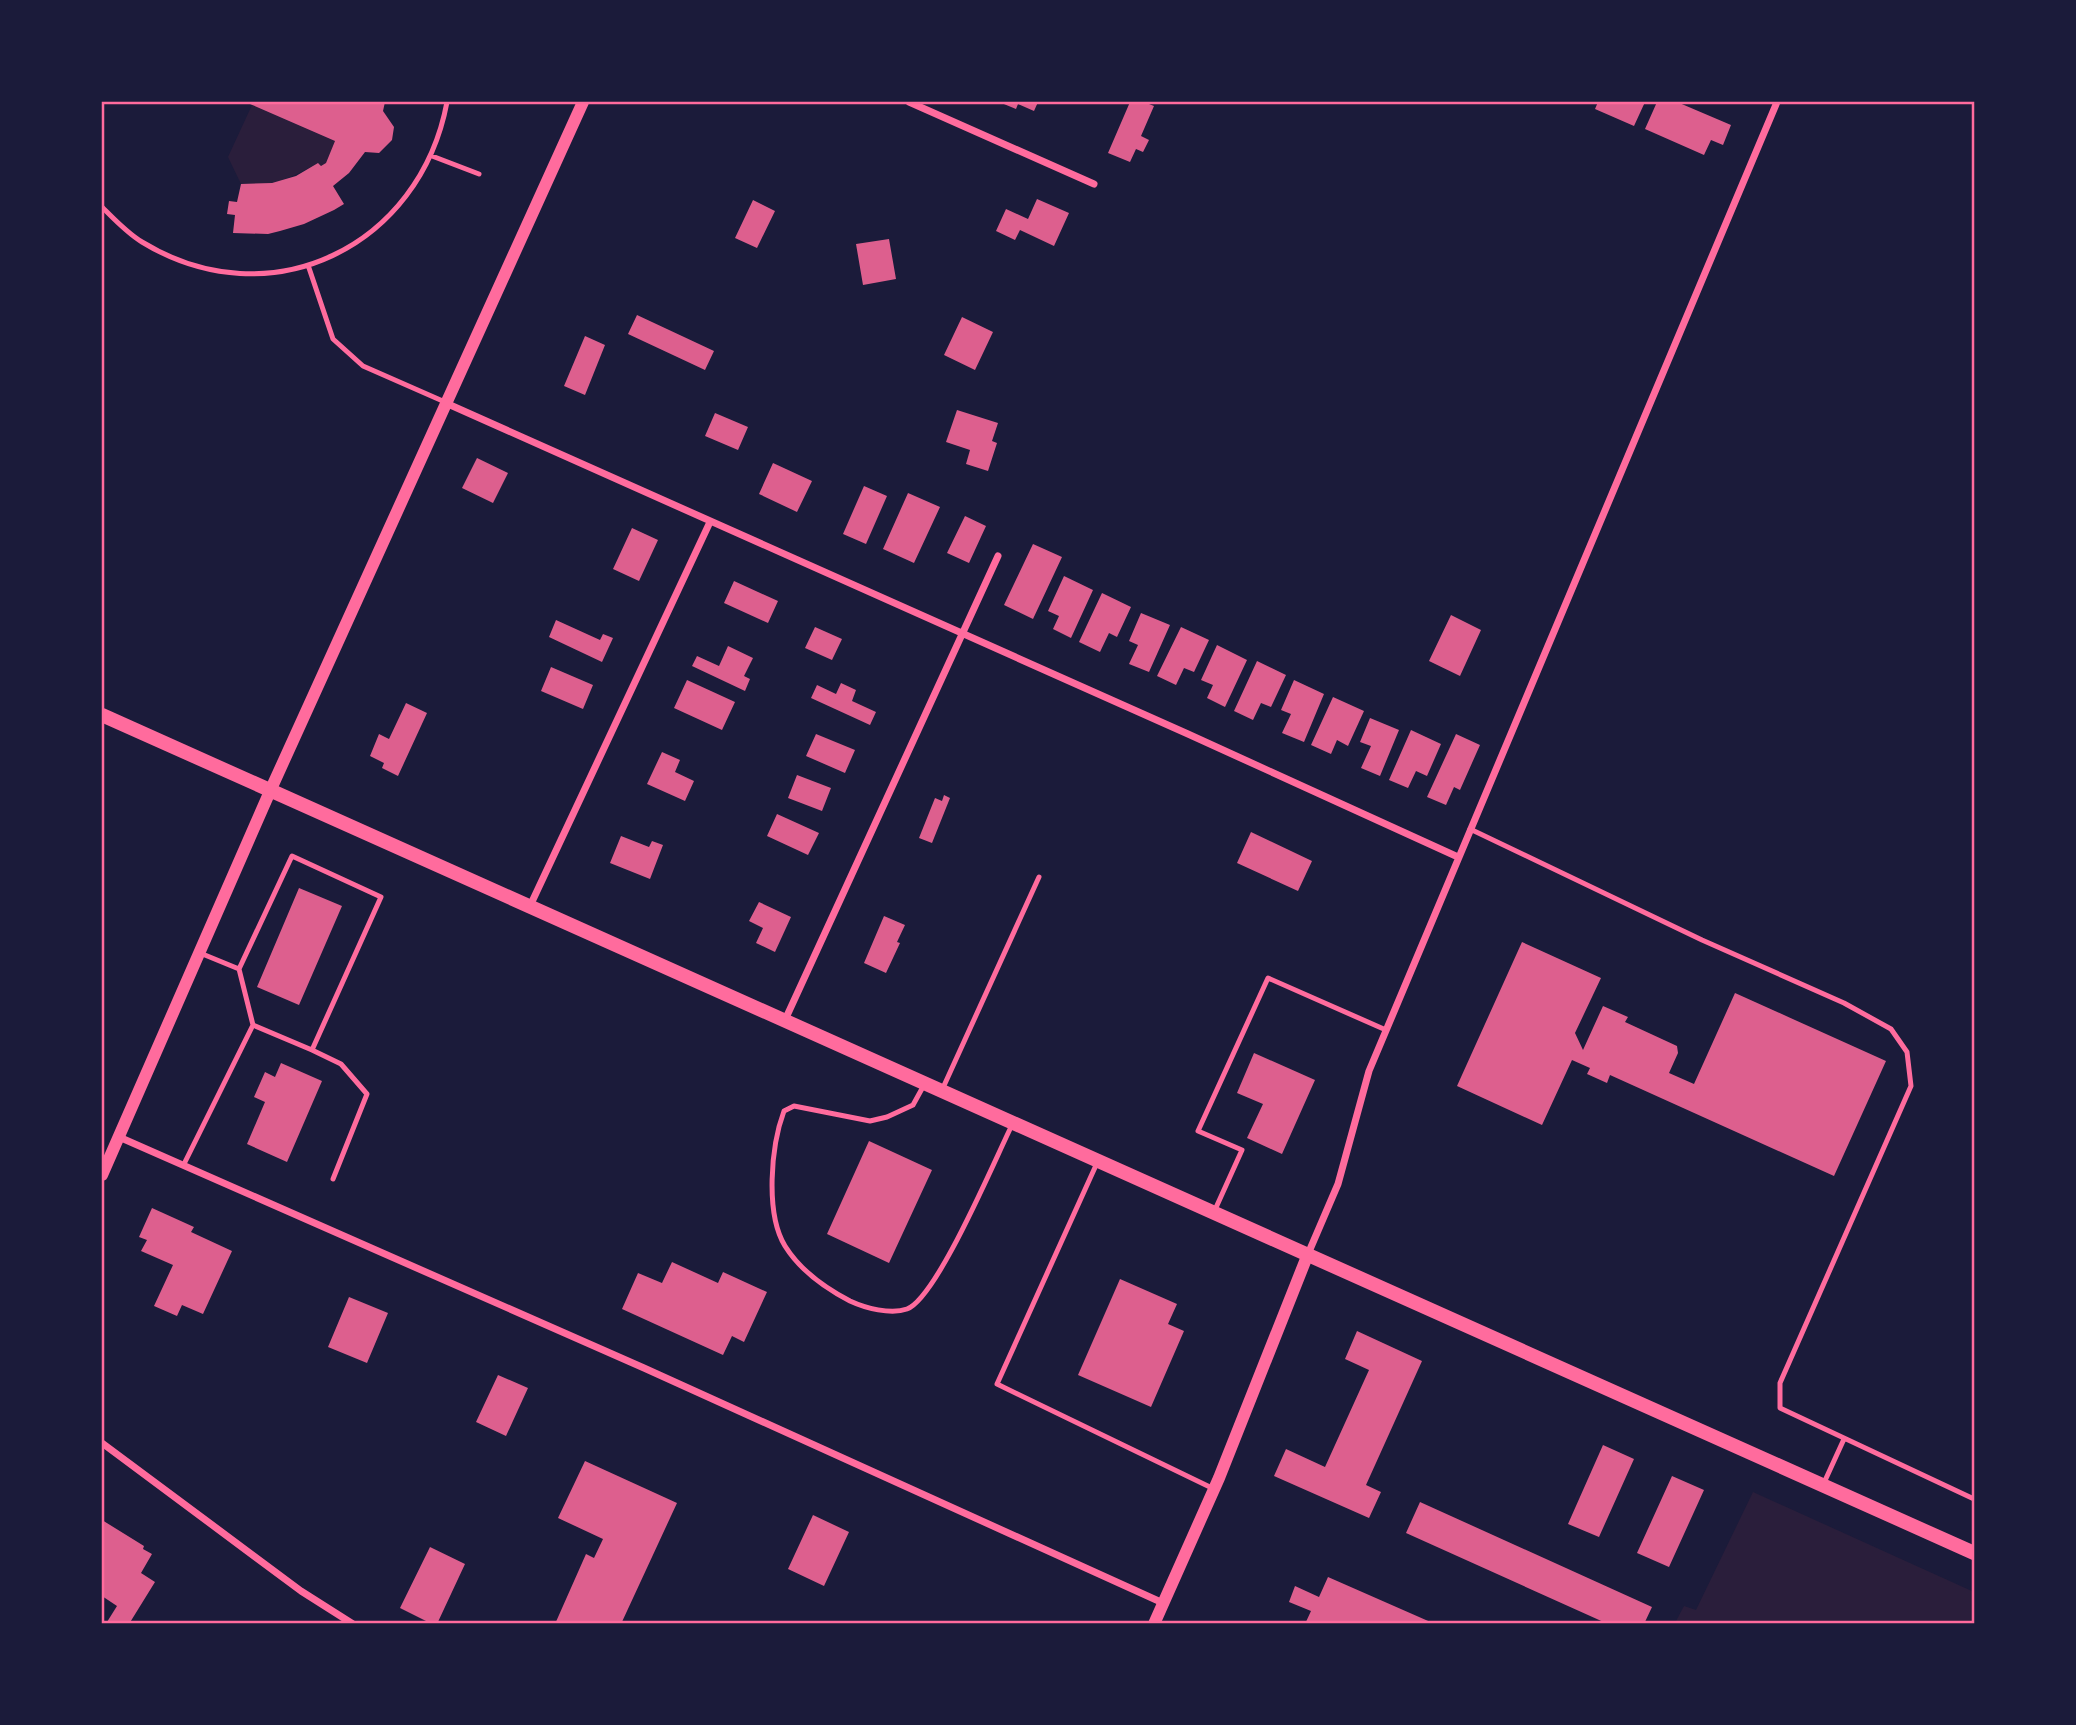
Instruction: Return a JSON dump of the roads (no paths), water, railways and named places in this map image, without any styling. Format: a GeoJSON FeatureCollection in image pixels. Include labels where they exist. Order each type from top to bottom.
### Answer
{"type":"FeatureCollection","features":[{"type":"Feature","properties":{"kind":"main road"},"geometry":{"type":"LineString","coordinates":[[102,715],[1975,1553]]}},
{"type":"Feature","properties":{"kind":"street"},"geometry":{"type":"LineString","coordinates":[[102,1175],[271,789],[583,102]]}},
{"type":"Feature","properties":{"kind":"street"},"geometry":{"type":"LineString","coordinates":[[909,102],[1094,184]]}},
{"type":"Feature","properties":{"kind":"street"},"geometry":{"type":"LineString","coordinates":[[1154,1623],[1214,1489],[1338,1184],[1368,1071],[1777,102]]}},
{"type":"Feature","properties":{"kind":"street"},"geometry":{"type":"LineString","coordinates":[[448,404],[1458,858]]}},
{"type":"Feature","properties":{"kind":"street"},"geometry":{"type":"LineString","coordinates":[[530,906],[710,522]]}},
{"type":"Feature","properties":{"kind":"street"},"geometry":{"type":"LineString","coordinates":[[785,1020],[998,556]]}},
{"type":"Feature","properties":{"kind":"street"},"geometry":{"type":"LineString","coordinates":[[119,1137],[643,1368],[1163,1603]]}},
{"type":"Feature","properties":{"kind":"street"},"geometry":{"type":"LineString","coordinates":[[102,1443],[301,1591],[353,1623]]}},
{"type":"Feature","properties":{"kind":"lane"},"geometry":{"type":"LineString","coordinates":[[102,207],[140,241],[193,265],[251,274],[308,265],[335,255],[359,241],[382,224],[409,194],[432,156],[447,102]]}},
{"type":"Feature","properties":{"kind":"lane"},"geometry":{"type":"LineString","coordinates":[[432,156],[479,174]]}},
{"type":"Feature","properties":{"kind":"lane"},"geometry":{"type":"LineString","coordinates":[[308,265],[333,339],[363,366],[448,404]]}},
{"type":"Feature","properties":{"kind":"lane"},"geometry":{"type":"LineString","coordinates":[[1470,829],[1702,940],[1844,1003],[1891,1029],[1907,1052],[1911,1086],[1780,1383],[1780,1408],[1975,1499]]}},
{"type":"Feature","properties":{"kind":"lane"},"geometry":{"type":"LineString","coordinates":[[184,1164],[253,1025],[239,970],[292,856],[381,897],[312,1050]]}},
{"type":"Feature","properties":{"kind":"lane"},"geometry":{"type":"LineString","coordinates":[[942,1090],[1039,877]]}},
{"type":"Feature","properties":{"kind":"lane"},"geometry":{"type":"LineString","coordinates":[[200,953],[239,970]]}},
{"type":"Feature","properties":{"kind":"lane"},"geometry":{"type":"LineString","coordinates":[[1214,1212],[1242,1150],[1199,1131],[1268,978],[1386,1030]]}},
{"type":"Feature","properties":{"kind":"lane"},"geometry":{"type":"LineString","coordinates":[[253,1025],[341,1064],[367,1094],[333,1179]]}},
{"type":"Feature","properties":{"kind":"lane"},"geometry":{"type":"LineString","coordinates":[[925,1082],[913,1105],[887,1117],[870,1121],[793,1106],[784,1111],[780,1122],[772,1175],[776,1223],[780,1235],[785,1246],[807,1272],[835,1293],[860,1306],[889,1311],[907,1309],[922,1298],[939,1274],[1013,1122]]}},
{"type":"Feature","properties":{"kind":"lane"},"geometry":{"type":"LineString","coordinates":[[1098,1160],[997,1384],[1214,1489]]}},
{"type":"Feature","properties":{"kind":"lane"},"geometry":{"type":"LineString","coordinates":[[1822,1485],[1844,1439]]}}]}
